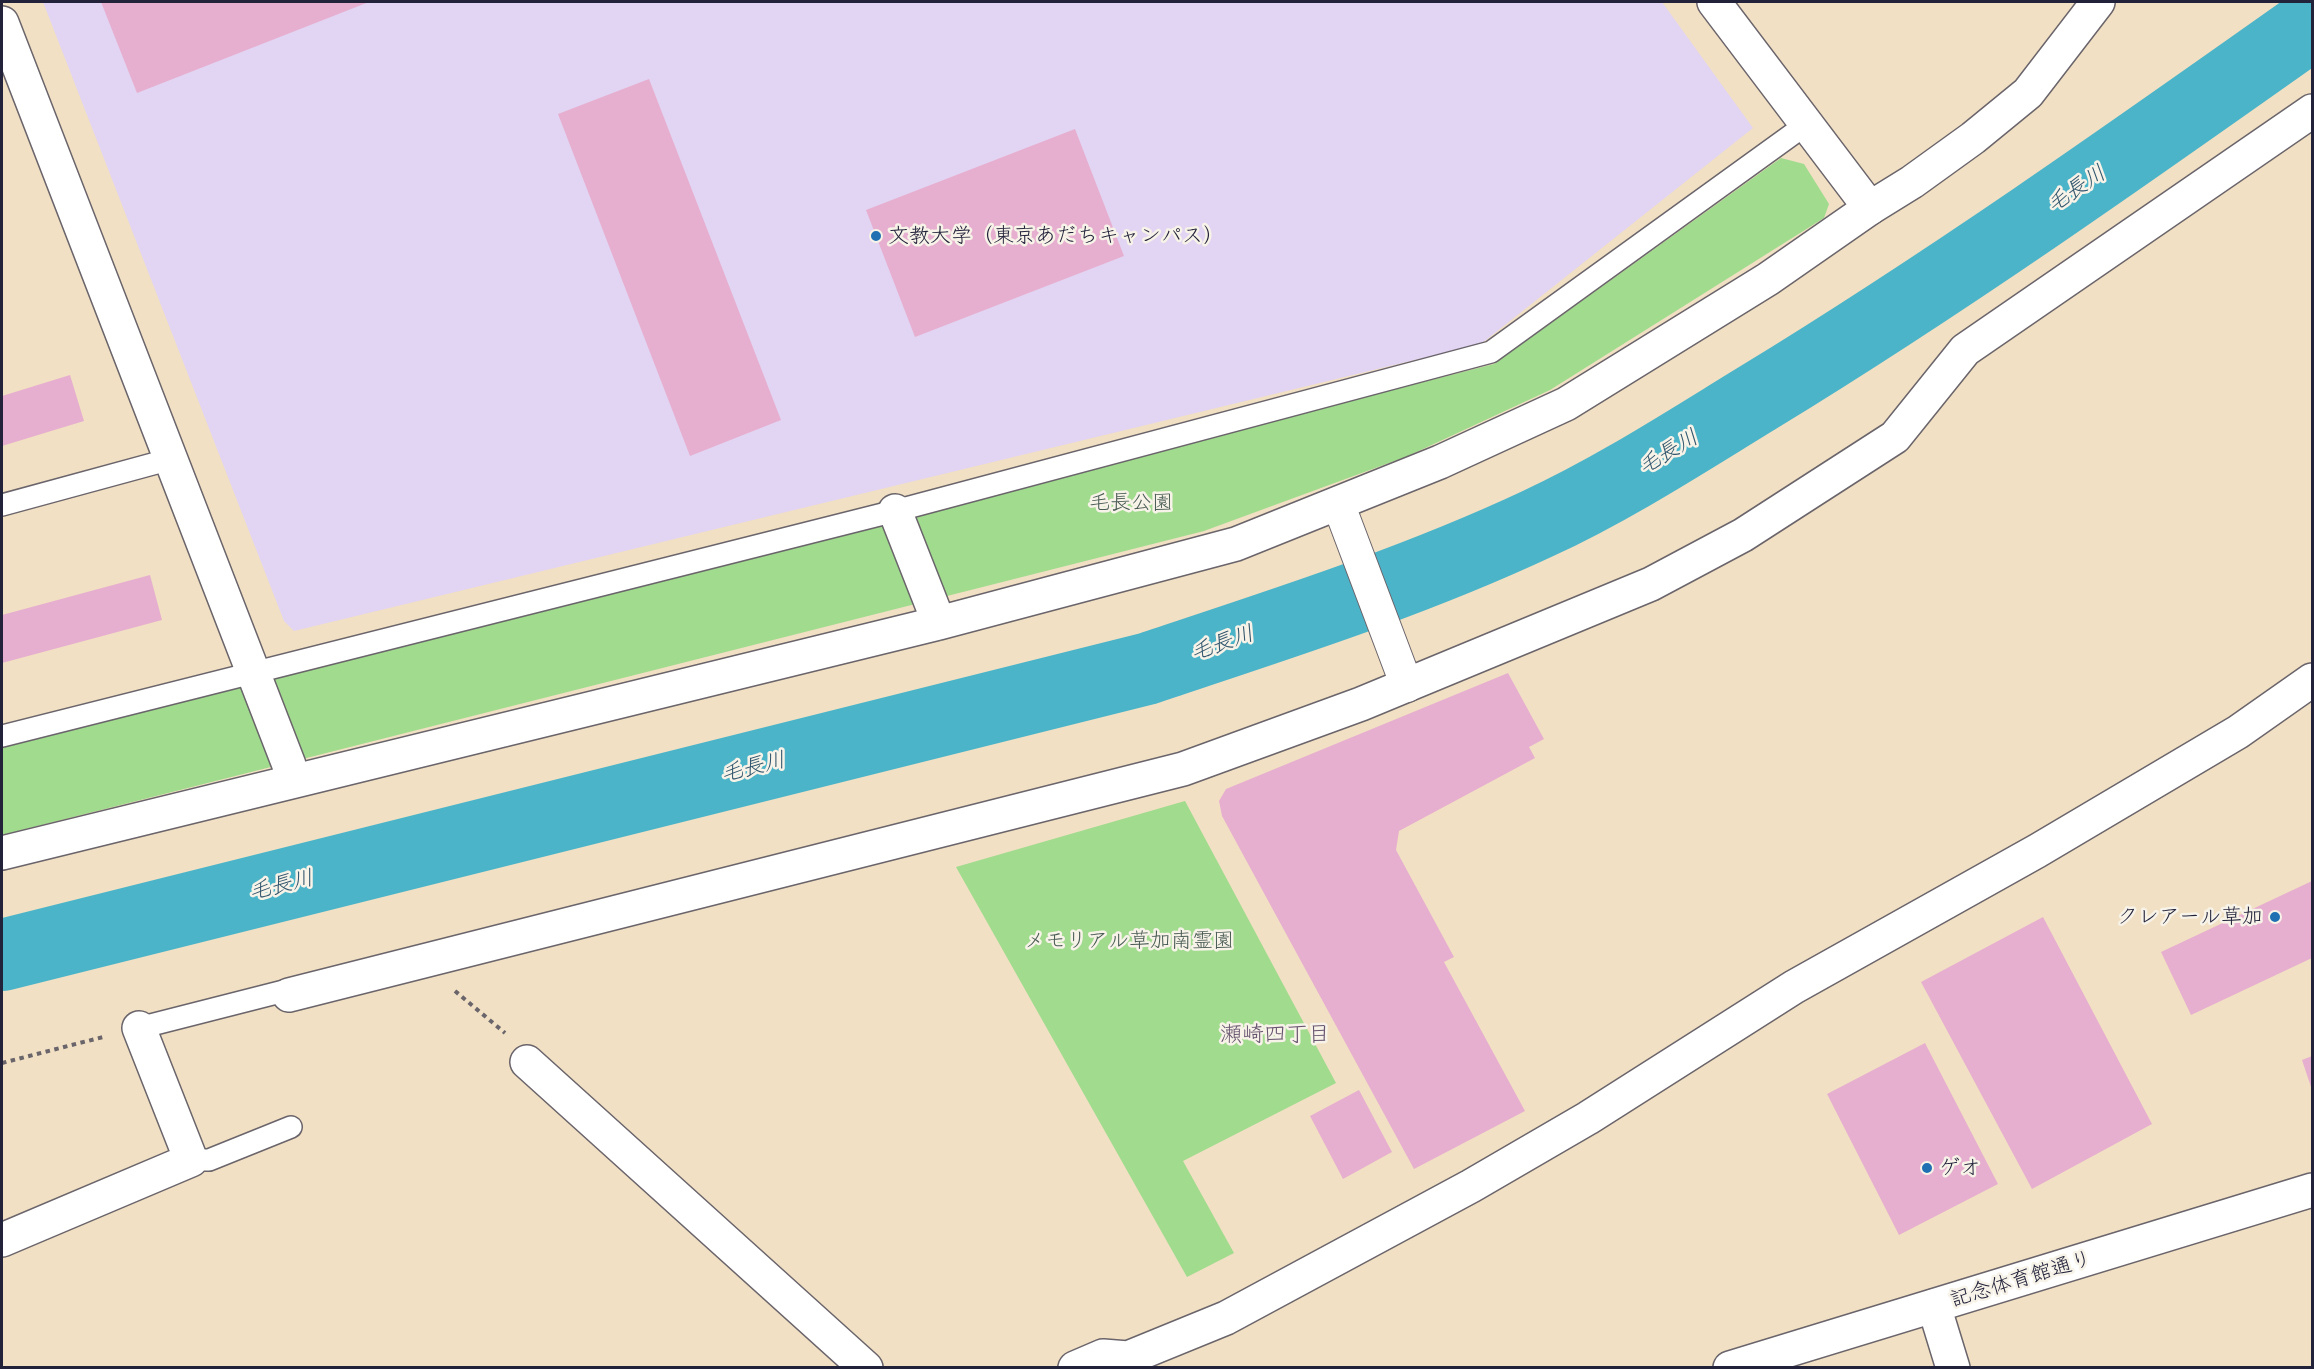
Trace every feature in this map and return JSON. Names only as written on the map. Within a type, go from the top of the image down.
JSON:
[{"type":"street","points":[[1714,2],[1808,123],[1870,208]]},
{"type":"street","points":[[2,853],[292,773],[939,623],[1236,543],[1343,517],[1440,462],[1566,404],[1768,279],[1870,208],[1912,182],[1973,138],[2028,93],[2098,2]]},
{"type":"street","points":[[2,23],[292,773]]},
{"type":"street","points":[[289,995],[1183,769],[1404,678],[1651,584],[1743,535],[1895,437],[1965,350],[2313,111]]},
{"type":"street","points":[[895,511],[939,623]]},
{"type":"street","points":[[1343,517],[1404,678]]},
{"type":"street","points":[[1075,1368],[1103,1356],[1130,1363],[1226,1318],[1471,1186],[1588,1118],[1794,987],[2037,851],[2238,732],[2313,680]]},
{"type":"street","points":[[2,1240],[191,1160],[139,1028]]},
{"type":"street","points":[[527,1062],[866,1368]]},
{"type":"street","name":"記念体育館通り","points":[[1730,1368],[2313,1190]]},
{"type":"street","points":[[1934,1306],[1953,1368]]},
{"type":"lane","points":[[2,736],[895,511],[1491,352],[1808,123]]},
{"type":"lane","points":[[2,505],[171,459]]},
{"type":"lane","points":[[139,1028],[288,990],[289,995]]},
{"type":"lane","points":[[191,1160],[209,1160],[291,1127]]},
{"type":"path","points":[[421,962],[527,1052],[527,1062]]},
{"type":"path","points":[[2,1063],[139,1028]]},
{"type":"shaded area","name":"文教大学（東京あだちキャンパス）","points":[[43,2],[1662,2],[1753,128],[1481,344],[294,631],[284,621]]},
{"type":"green space","name":"毛長公園","points":[[1781,158],[1804,164],[1829,204],[1824,218],[1550,390],[1408,456],[1204,531],[2,835],[2,745],[1494,364]]},
{"type":"green space","name":"メモリアル草加南霊園","points":[[1185,801],[1336,1083],[1183,1161],[1234,1253],[1187,1277],[956,867]]},
{"type":"building","points":[[101,2],[369,2],[137,93]]},
{"type":"building","points":[[649,79],[781,420],[690,456],[558,114]]},
{"type":"building","points":[[1075,129],[1124,256],[915,337],[866,210]]},
{"type":"building","points":[[70,375],[84,421],[2,446],[2,396]]},
{"type":"building","points":[[150,575],[162,620],[2,663],[2,615]]},
{"type":"building","points":[[1508,673],[1544,739],[1529,747],[1535,758],[1399,831],[1396,850],[1454,957],[1444,962],[1525,1111],[1414,1169],[1222,816],[1219,801],[1226,789]]},
{"type":"building","name":"クレアール草加","points":[[2312,881],[2312,958],[2191,1015],[2161,952]]},
{"type":"building","points":[[2043,917],[2152,1124],[2032,1189],[1921,982]]},
{"type":"building","points":[[1925,1043],[1998,1184],[1899,1235],[1827,1094]]},
{"type":"building","points":[[2312,1056],[2312,1090],[2302,1060]]},
{"type":"building","points":[[1359,1090],[1392,1152],[1343,1179],[1310,1116]]},
{"type":"waterway","name":"毛長川","points":[[2,955],[1146,669],[1344,602],[1441,565],[1537,524],[1594,495],[1830,353],[1970,262],[2108,168],[2312,24]]},
{"type":"place","name":"文教大学（東京あだちキャンパス）","points":[[876,236]]},
{"type":"place","name":"クレアール草加","points":[[2275,917]]},
{"type":"place","name":"ゲオ","points":[[1927,1168]]},
{"type":"district","name":"瀬崎四丁目","points":[[1275,1034]]}]
